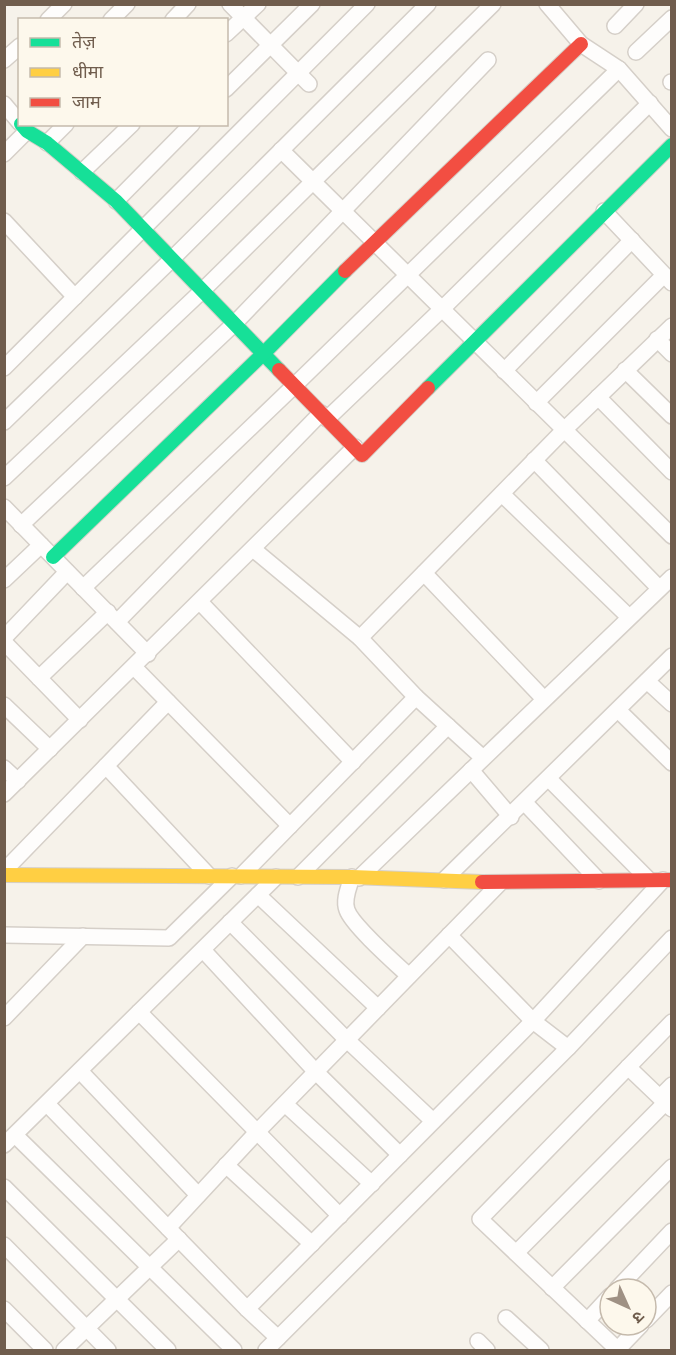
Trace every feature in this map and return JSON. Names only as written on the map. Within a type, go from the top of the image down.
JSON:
[{"type":"street","points":[[50,18],[64,4]]},
{"type":"street","points":[[113,18],[127,4]]},
{"type":"street","points":[[175,18],[188,4]]},
{"type":"street","points":[[230,4],[309,84]]},
{"type":"street","points":[[228,32],[258,4]]},
{"type":"street","points":[[228,87],[312,4]]},
{"type":"street","points":[[4,368],[368,4]]},
{"type":"street","points":[[4,422],[172,259],[428,4]]},
{"type":"street","points":[[4,477],[203,290],[493,4]]},
{"type":"street","points":[[547,4],[581,44],[619,69],[672,129]]},
{"type":"street","points":[[615,26],[636,4]]},
{"type":"street","points":[[636,52],[672,18]]},
{"type":"street","points":[[52,557],[264,353],[374,241],[581,44]]},
{"type":"street","points":[[4,60],[18,48]]},
{"type":"street","points":[[21,525],[235,323],[488,60]]},
{"type":"street","points":[[83,588],[295,386],[619,69]]},
{"type":"street","points":[[39,678],[112,617],[324,416],[443,308],[650,103]]},
{"type":"street","points":[[4,154],[17,117]]},
{"type":"street","points":[[27,126],[116,201],[362,455],[672,145]]},
{"type":"street","points":[[47,143],[64,126]]},
{"type":"street","points":[[82,172],[130,126]]},
{"type":"street","points":[[116,201],[190,126]]},
{"type":"street","points":[[281,150],[672,536]]},
{"type":"street","points":[[536,403],[668,279],[604,211]]},
{"type":"street","points":[[4,222],[75,297]]},
{"type":"street","points":[[504,371],[632,240]]},
{"type":"street","points":[[360,638],[564,430],[672,326]]},
{"type":"street","points":[[657,339],[672,354]]},
{"type":"street","points":[[626,370],[672,416]]},
{"type":"street","points":[[598,397],[672,472]]},
{"type":"street","points":[[4,794],[355,447]]},
{"type":"street","points":[[534,460],[659,588]]},
{"type":"street","points":[[502,494],[629,617]]},
{"type":"street","points":[[4,507],[148,654]]},
{"type":"street","points":[[4,580],[41,545]]},
{"type":"street","points":[[253,549],[360,638],[416,697],[483,758]]},
{"type":"street","points":[[67,572],[4,640],[80,720]]},
{"type":"street","points":[[424,573],[544,699]]},
{"type":"street","points":[[409,976],[358,926],[347,911],[345,902],[355,877],[471,770],[672,577]]},
{"type":"street","points":[[200,602],[353,762]]},
{"type":"street","points":[[444,880],[511,817],[672,656]]},
{"type":"street","points":[[134,668],[290,826]]},
{"type":"street","points":[[647,681],[672,704]]},
{"type":"street","points":[[4,935],[169,938],[290,826],[416,697]]},
{"type":"street","points":[[4,873],[168,702]]},
{"type":"street","points":[[4,705],[50,749]]},
{"type":"street","points":[[618,710],[672,763]]},
{"type":"street","points":[[298,877],[448,726]]},
{"type":"street","points":[[106,766],[208,876]]},
{"type":"street","points":[[4,768],[18,781]]},
{"type":"street","points":[[471,770],[511,817]]},
{"type":"street","points":[[549,779],[661,880]]},
{"type":"street","points":[[525,803],[599,881]]},
{"type":"street","points":[[4,873],[355,877],[500,883],[661,880]]},
{"type":"street","points":[[234,1350],[150,1267],[10,1140],[276,877]]},
{"type":"street","points":[[248,1309],[533,1021],[661,880]]},
{"type":"street","points":[[64,1350],[150,1267],[198,1195],[226,1165],[500,883]]},
{"type":"street","points":[[258,895],[378,1008]]},
{"type":"street","points":[[230,922],[347,1040],[433,1122]]},
{"type":"street","points":[[449,935],[533,1021],[568,1048]]},
{"type":"street","points":[[4,1018],[83,936]]},
{"type":"street","points":[[47,1104],[248,1309],[270,1347],[568,1048],[672,938]]},
{"type":"street","points":[[202,950],[316,1072],[400,1155]]},
{"type":"street","points":[[139,1012],[340,1216]]},
{"type":"street","points":[[629,1337],[617,1350],[480,1220],[672,1022]]},
{"type":"street","points":[[628,1067],[665,1103]]},
{"type":"street","points":[[80,1071],[198,1195]]},
{"type":"street","points":[[516,1253],[665,1103],[672,1086]]},
{"type":"street","points":[[285,1104],[372,1184]]},
{"type":"street","points":[[226,1165],[312,1244]]},
{"type":"street","points":[[552,1288],[672,1167]]},
{"type":"street","points":[[4,1187],[168,1350]]},
{"type":"street","points":[[628,1277],[672,1231]]},
{"type":"street","points":[[4,1245],[108,1350]]},
{"type":"street","points":[[658,1308],[672,1293]]},
{"type":"street","points":[[4,1309],[45,1350]]},
{"type":"street","points":[[587,1321],[598,1309]]},
{"type":"street","points":[[506,1318],[533,1348]]},
{"type":"traffic: fast","points":[[23,126],[47,143],[116,201],[279,370]]},
{"type":"traffic: fast","points":[[428,388],[672,145]]},
{"type":"traffic: fast","points":[[53,557],[264,353],[345,271]]},
{"type":"traffic: slow","points":[[4,875],[352,877],[482,882]]},
{"type":"traffic: jam","points":[[345,271],[581,44]]},
{"type":"traffic: jam","points":[[279,370],[362,455],[428,388]]},
{"type":"traffic: jam","points":[[482,882],[672,880]]}]
